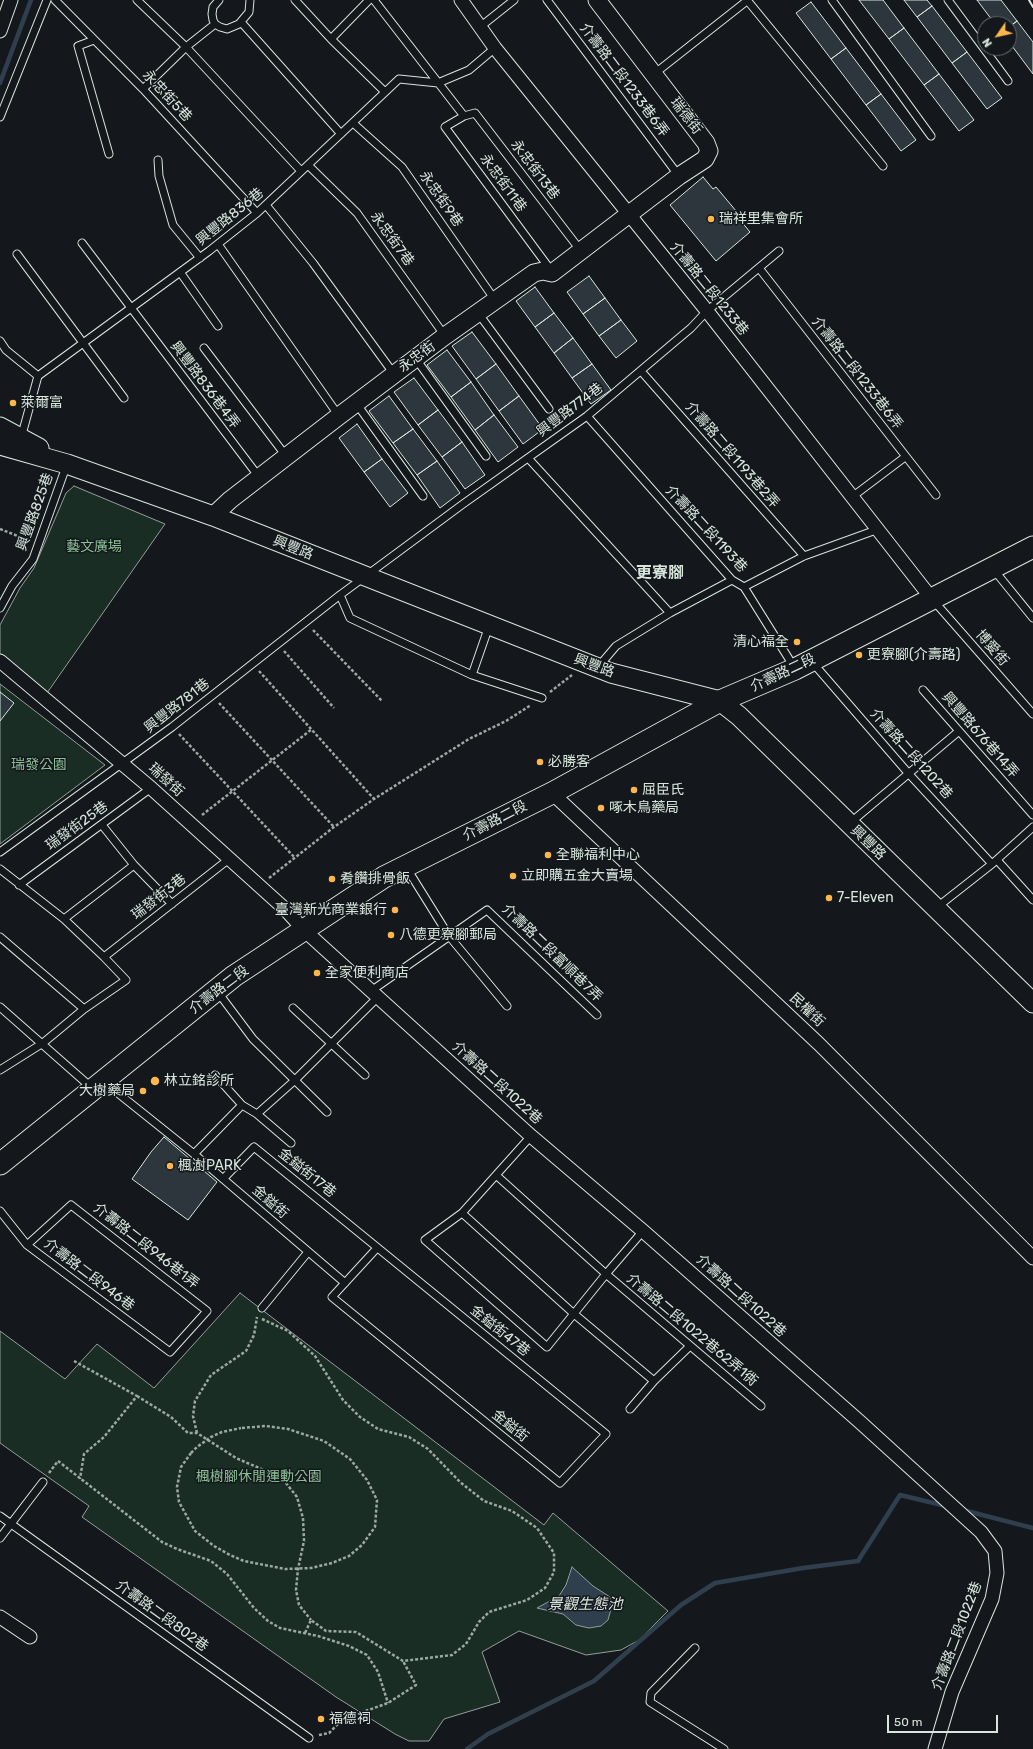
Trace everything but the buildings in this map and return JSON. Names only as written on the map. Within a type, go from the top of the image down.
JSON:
[{"type":"main road","name":"興豐路","points":[[0,427],[13,444],[213,516],[590,665],[612,673],[720,701],[739,716],[1033,1003]]},
{"type":"main road","name":"介壽路二段","points":[[0,1164],[234,976],[384,877],[552,792],[720,701],[803,664],[1033,547]]},
{"type":"street","points":[[0,31],[11,0]]},
{"type":"street","name":"介壽路二段1233巷","points":[[461,0],[495,48],[707,311],[876,530],[932,599]]},
{"type":"street","name":"瑞德街","points":[[597,0],[699,132],[709,151],[705,159],[629,215]]},
{"type":"street","points":[[552,273],[629,215]]},
{"type":"street","name":"永忠街","points":[[213,516],[259,477],[356,402],[495,300],[534,273],[543,271],[552,273]]},
{"type":"street","name":"瑞發街","points":[[0,661],[124,764],[259,885],[285,909],[304,930]]},
{"type":"street","name":"民權街","points":[[552,792],[819,1044],[1033,1258]]},
{"type":"street","name":"介壽路二段1022巷","points":[[304,930],[531,1136],[644,1231],[860,1422],[958,1513],[981,1532],[995,1551],[997,1573],[992,1599],[952,1692],[935,1749]]},
{"type":"street","points":[[0,1617],[30,1637]]},
{"type":"lane","points":[[0,118],[47,0]]},
{"type":"lane","name":"永忠街5巷","points":[[55,0],[143,89],[257,213]]},
{"type":"lane","points":[[137,0],[186,47],[301,171]]},
{"type":"lane","points":[[218,0],[213,7],[212,14],[215,24],[220,28],[227,29],[234,28],[249,12],[250,0]]},
{"type":"lane","points":[[295,0],[331,39],[385,92]]},
{"type":"lane","points":[[331,39],[368,0]]},
{"type":"lane","points":[[374,0],[464,116]]},
{"type":"lane","points":[[480,27],[514,0]]},
{"type":"lane","name":"介壽路二段1233巷6弄","points":[[547,0],[680,176]]},
{"type":"lane","points":[[653,74],[748,0],[883,166]]},
{"type":"lane","points":[[832,0],[931,136]]},
{"type":"lane","points":[[948,0],[1008,81]]},
{"type":"lane","points":[[241,22],[341,134]]},
{"type":"lane","points":[[143,89],[186,47],[215,24]]},
{"type":"lane","points":[[94,40],[78,46],[109,154]]},
{"type":"lane","name":"興豐路836巷","points":[[38,376],[200,258],[257,213],[399,79],[438,83],[469,70],[495,48]]},
{"type":"lane","name":"永忠街13巷","points":[[464,116],[475,113],[581,251]]},
{"type":"lane","name":"永忠街11巷","points":[[464,116],[445,127],[552,273]]},
{"type":"lane","name":"永忠街9巷","points":[[353,123],[402,167],[495,300]]},
{"type":"lane","points":[[158,160],[159,176],[173,225],[200,258]]},
{"type":"lane","name":"永忠街7巷","points":[[308,165],[357,213],[445,336]]},
{"type":"lane","points":[[266,205],[313,263],[394,374]]},
{"type":"lane","name":"興豐路836巷4弄","points":[[82,243],[259,477]]},
{"type":"lane","points":[[218,244],[339,416]]},
{"type":"lane","name":"興豐路774巷","points":[[367,577],[463,504],[587,416],[691,328],[707,311],[779,251]]},
{"type":"lane","points":[[17,254],[124,398]]},
{"type":"lane","name":"介壽路二段1233巷6弄","points":[[759,268],[936,495]]},
{"type":"lane","points":[[180,272],[218,326]]},
{"type":"lane","points":[[478,313],[549,409]]},
{"type":"lane","points":[[0,341],[6,350],[38,376],[13,444]]},
{"type":"lane","points":[[204,348],[286,457]]},
{"type":"lane","points":[[415,358],[486,456]]},
{"type":"lane","name":"介壽路二段1193巷2弄","points":[[641,371],[804,556]]},
{"type":"lane","points":[[356,402],[423,496]]},
{"type":"lane","name":"介壽路二段1193巷","points":[[587,416],[732,580],[744,587],[803,664]]},
{"type":"lane","points":[[852,497],[906,457]]},
{"type":"lane","points":[[528,458],[670,613]]},
{"type":"lane","name":"興豐路825巷","points":[[0,608],[12,586],[33,559],[67,464]]},
{"type":"lane","points":[[744,587],[804,556],[876,530]]},
{"type":"lane","points":[[992,568],[1033,618]]},
{"type":"lane","name":"興豐路781巷","points":[[0,852],[124,764],[340,595],[367,577]]},
{"type":"lane","points":[[590,665],[616,646],[670,613],[732,580]]},
{"type":"lane","points":[[340,595],[350,618],[472,675],[542,698]]},
{"type":"lane","name":"博愛街","points":[[932,599],[1033,714]]},
{"type":"lane","points":[[472,675],[490,626]]},
{"type":"lane","name":"介壽路二段1202巷","points":[[803,664],[1033,900]]},
{"type":"lane","name":"興豐路676巷14弄","points":[[924,690],[1033,815]]},
{"type":"lane","points":[[849,824],[959,731]]},
{"type":"lane","name":"瑞發街25巷","points":[[19,885],[151,788]]},
{"type":"lane","points":[[102,824],[134,865],[172,904]]},
{"type":"lane","points":[[936,908],[995,862],[1033,828]]},
{"type":"lane","name":"瑞發街3巷","points":[[104,956],[229,859]]},
{"type":"lane","points":[[64,919],[134,865]]},
{"type":"lane","points":[[406,867],[449,936],[507,1006]]},
{"type":"lane","points":[[0,869],[64,919],[104,956],[126,980],[84,1009],[43,1043],[0,1070]]},
{"type":"lane","name":"介壽路二段富順巷7弄","points":[[449,936],[487,910],[597,1015]]},
{"type":"lane","points":[[257,1114],[294,1081],[330,1044],[374,994],[449,936]]},
{"type":"lane","points":[[0,937],[84,1009]]},
{"type":"lane","points":[[216,991],[253,1039],[327,1112]]},
{"type":"lane","name":"金鎰街","points":[[0,1008],[98,1085],[194,1154],[345,1283],[332,1297],[560,1483]]},
{"type":"lane","points":[[293,1008],[365,1075]]},
{"type":"lane","points":[[214,1075],[242,1105],[257,1114],[292,1143]]},
{"type":"lane","points":[[194,1154],[242,1105]]},
{"type":"lane","points":[[531,1136],[462,1213],[425,1240],[546,1347],[606,1274],[644,1231]]},
{"type":"lane","name":"金鎰街17巷","points":[[223,1179],[254,1147],[377,1248]]},
{"type":"lane","name":"介壽路二段1022巷62弄1衖","points":[[496,1175],[606,1274],[761,1406]]},
{"type":"lane","name":"介壽路二段946巷1弄","points":[[27,1245],[71,1205],[208,1311],[170,1352]]},
{"type":"lane","name":"介壽路二段946巷","points":[[0,1210],[27,1245],[170,1352]]},
{"type":"lane","points":[[462,1213],[574,1313],[654,1381]]},
{"type":"lane","points":[[345,1283],[377,1248]]},
{"type":"lane","name":"金鎰街47巷","points":[[377,1248],[606,1434],[560,1483]]},
{"type":"lane","points":[[262,1308],[308,1252]]},
{"type":"lane","points":[[630,1409],[654,1381],[690,1346]]},
{"type":"lane","points":[[0,1538],[10,1523],[43,1482]]},
{"type":"lane","name":"介壽路二段802巷","points":[[0,1516],[309,1738]]},
{"type":"lane","points":[[695,1648],[651,1693],[650,1702],[724,1749]]},
{"type":"path","points":[[0,529],[38,544]]},
{"type":"path","points":[[306,622],[382,701]]},
{"type":"path","points":[[277,644],[334,708]]},
{"type":"path","points":[[252,664],[374,799]]},
{"type":"path","points":[[259,885],[334,827],[374,799],[469,739],[506,721],[590,665]]},
{"type":"path","points":[[212,695],[334,827]]},
{"type":"path","points":[[172,727],[295,858]]},
{"type":"path","points":[[191,824],[232,790],[312,730]]},
{"type":"path","points":[[197,1433],[193,1416],[194,1401],[211,1375],[246,1351],[254,1335],[257,1317],[288,1331],[315,1356],[343,1400],[360,1417],[378,1429],[408,1437],[428,1449],[460,1482],[484,1501],[512,1511],[537,1528],[554,1553],[554,1572],[545,1588],[527,1600],[489,1612],[479,1622],[466,1644],[452,1655],[403,1661]]},
{"type":"path","points":[[74,1361],[171,1417],[188,1433],[197,1433],[236,1458],[282,1478],[297,1497],[304,1518],[304,1533],[296,1590],[299,1605],[311,1620],[326,1630],[356,1632],[403,1661],[416,1685],[388,1703],[360,1713],[348,1714],[329,1733],[309,1738]]},
{"type":"path","points":[[80,1479],[84,1454],[104,1437],[137,1396]]},
{"type":"path","points":[[266,1426],[288,1428],[324,1441],[350,1459],[367,1480],[377,1500],[375,1527],[362,1545],[349,1556],[332,1563],[311,1568],[298,1568],[285,1569],[244,1561],[230,1556],[195,1531],[179,1502],[177,1487],[181,1467],[197,1447],[211,1437],[241,1428],[266,1426]]},
{"type":"path","points":[[43,1482],[58,1461],[162,1542],[211,1561],[227,1574],[254,1608],[268,1621],[280,1628],[324,1638],[349,1646],[367,1655],[378,1672],[388,1703]]},
{"type":"path","points":[[305,1633],[311,1620]]},
{"type":"path","points":[[324,1638],[326,1630]]},
{"type":"green space","name":"藝文廣場","points":[[74,486],[165,524],[47,693],[0,657],[0,625],[20,588],[34,568],[66,493]]},
{"type":"green space","name":"瑞發公園","points":[[0,684],[105,765],[0,844]]},
{"type":"green space","name":"楓樹腳休閒運動公園","points":[[240,1293],[544,1525],[553,1513],[668,1611],[639,1640],[621,1650],[586,1655],[519,1631],[482,1652],[500,1702],[444,1719],[429,1741],[409,1741],[395,1734],[336,1697],[82,1517],[89,1506],[0,1443],[0,1331],[65,1379],[97,1344],[154,1388]]},
{"type":"water","name":"景觀生態池","points":[[572,1567],[593,1586],[610,1597],[611,1609],[608,1620],[601,1626],[589,1628],[576,1625],[563,1614],[537,1608],[559,1596],[566,1585]]},
{"type":"waterway","points":[[0,83],[31,0]]},
{"type":"waterway","points":[[467,1749],[488,1734],[594,1681],[681,1605],[715,1583],[803,1568],[858,1561],[900,1495],[946,1506]]},
{"type":"waterway","points":[[963,1510],[1033,1528]]},
{"type":"wall","points":[[1029,0],[1033,7]]},
{"type":"place","name":"瑞祥里集會所","points":[[711,219]]},
{"type":"place","name":"萊爾富","points":[[13,403]]},
{"type":"place","name":"清心福全","points":[[797,642]]},
{"type":"place","name":"更寮腳(介壽路)","points":[[859,655]]},
{"type":"place","name":"必勝客","points":[[540,762]]},
{"type":"place","name":"屈臣氏","points":[[634,790]]},
{"type":"place","name":"啄木鳥藥局","points":[[601,808]]},
{"type":"place","name":"全聯福利中心","points":[[548,855]]},
{"type":"place","name":"立即購五金大賣場","points":[[513,876]]},
{"type":"place","name":"肴饡排骨飯","points":[[332,879]]},
{"type":"place","name":"7-Eleven","points":[[829,898]]},
{"type":"place","name":"臺灣新光商業銀行","points":[[395,910]]},
{"type":"place","name":"八德更寮腳郵局","points":[[391,935]]},
{"type":"place","name":"全家便利商店","points":[[317,973]]},
{"type":"place","name":"林立銘診所","points":[[155,1081]]},
{"type":"place","name":"大樹藥局","points":[[143,1091]]},
{"type":"place","name":"楓澍PARK","points":[[170,1166]]},
{"type":"place","name":"福德祠","points":[[321,1719]]},
{"type":"district","name":"更寮腳","points":[[660,573]]}]
